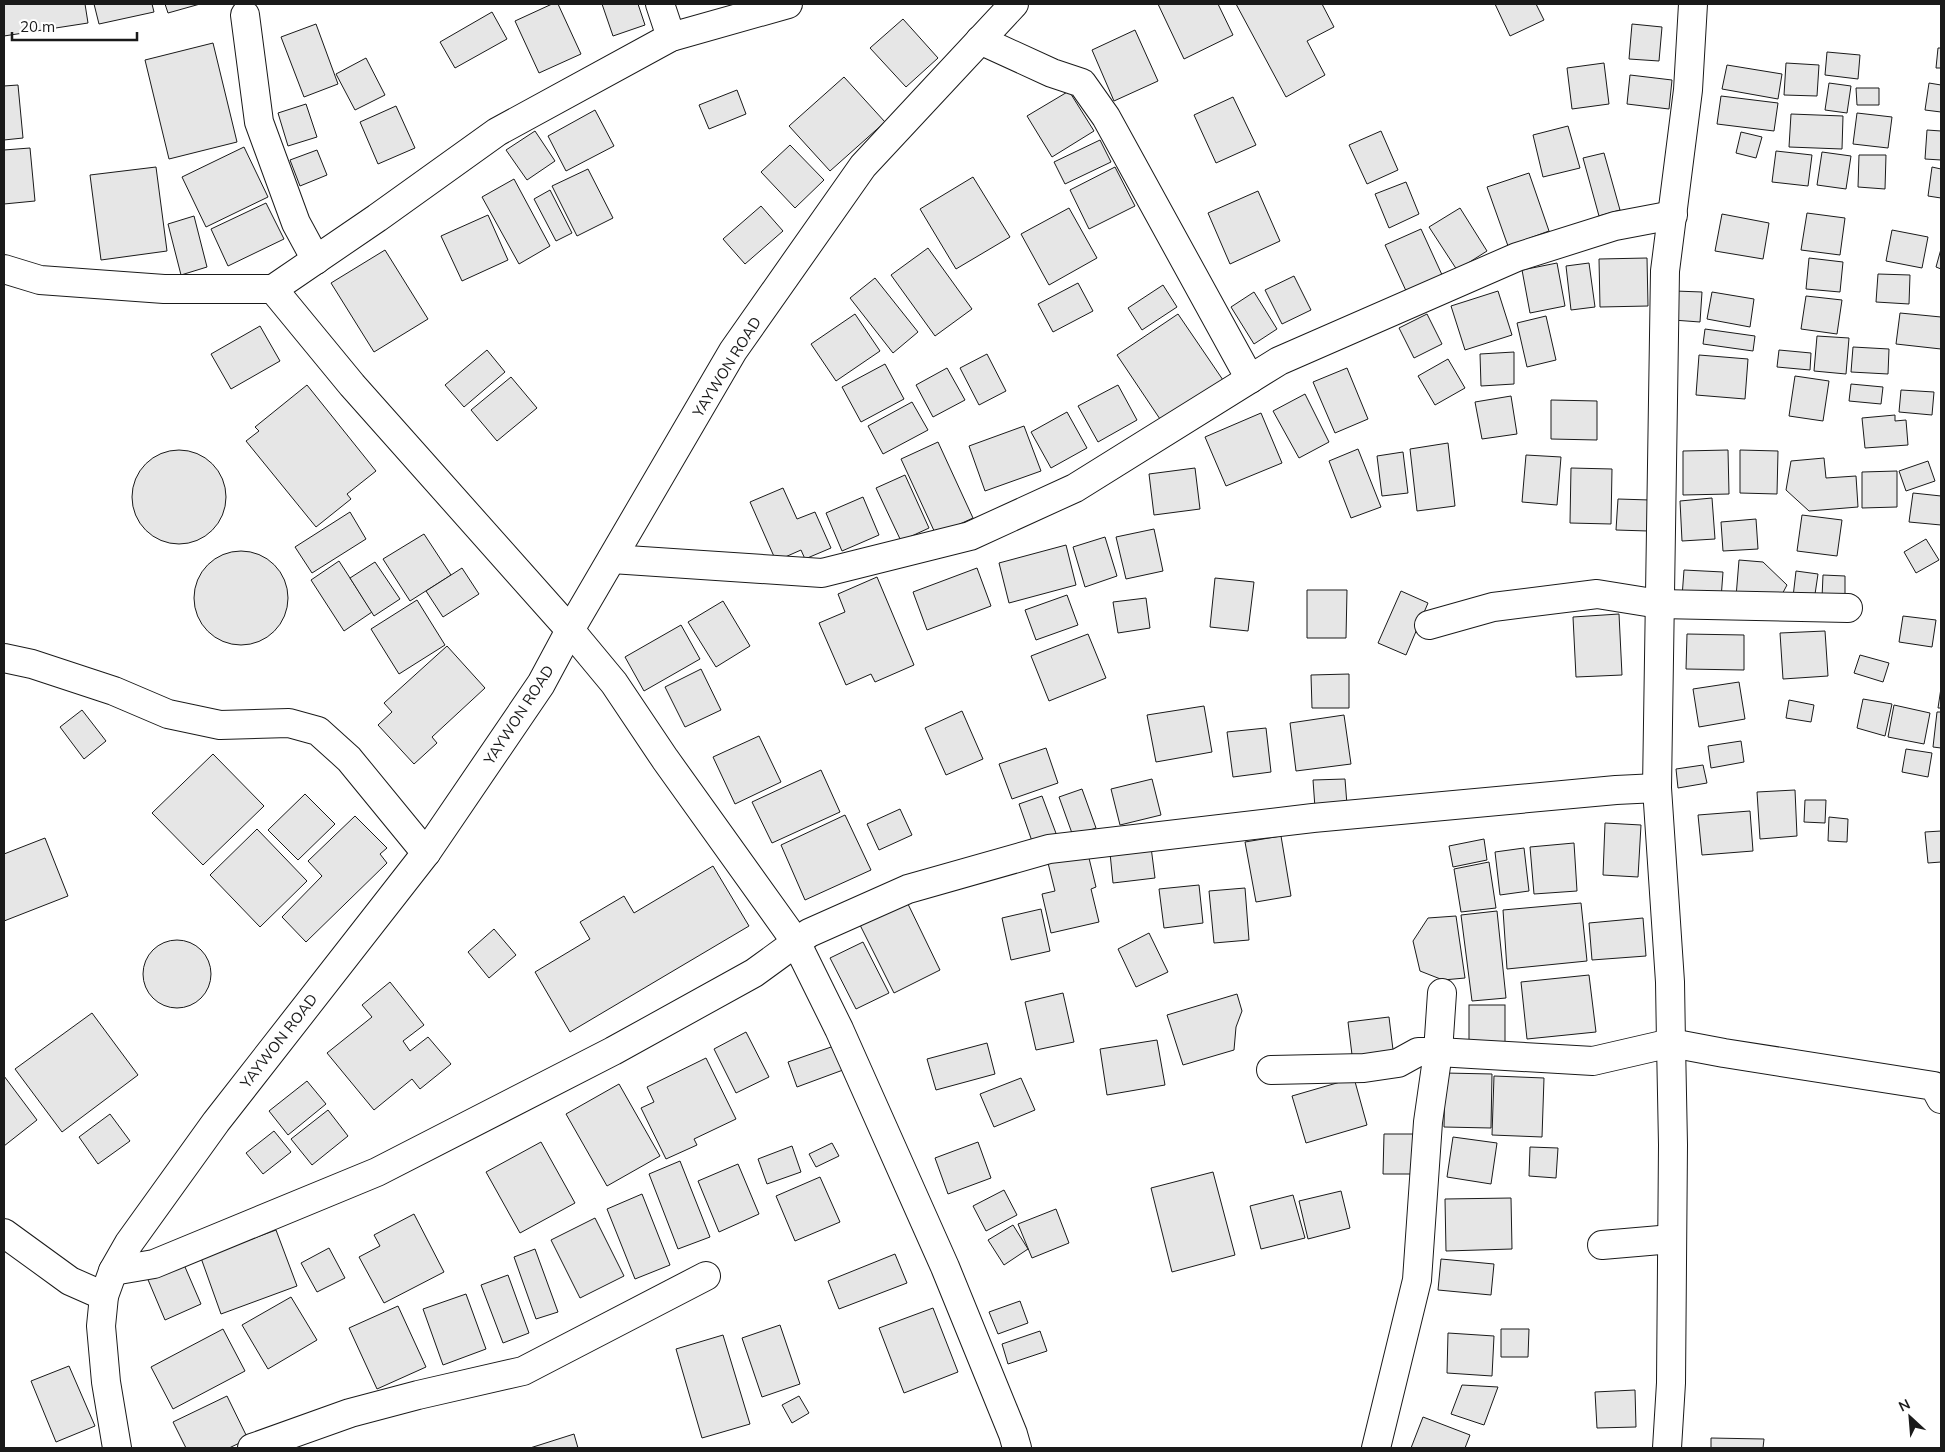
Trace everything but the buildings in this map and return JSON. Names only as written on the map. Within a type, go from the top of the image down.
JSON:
[{"type":"street","points":[[660,4],[671,37]]},
{"type":"street","points":[[4,269],[40,280],[164,288],[273,289],[496,132],[671,37],[788,4]]},
{"type":"street","name":"YAYWON ROAD","points":[[117,1448],[106,1382],[101,1326],[108,1284],[129,1244],[216,1122],[426,853],[541,684],[570,630],[734,351],[863,166],[1014,4]]},
{"type":"street","points":[[1667,1448],[1671,1383],[1672,1043],[1670,982],[1657,788],[1659,604],[1665,271],[1688,90],[1693,4]]},
{"type":"street","points":[[245,16],[259,122],[296,223],[316,260]]},
{"type":"street","points":[[980,40],[1052,73],[1082,83],[1106,117],[1250,379]]},
{"type":"street","points":[[612,559],[822,573],[970,536],[1075,488],[1279,361],[1517,257],[1615,226],[1673,215]]},
{"type":"street","points":[[273,289],[352,385],[570,630],[614,683],[665,759],[796,942],[839,1030],[945,1267],[1017,1448]]},
{"type":"street","points":[[1429,625],[1493,607],[1597,594],[1659,604],[1848,608]]},
{"type":"street","points":[[4,658],[32,664],[114,691],[168,714],[220,725],[289,723],[318,731],[349,759],[426,853]]},
{"type":"street","points":[[4,1233],[70,1281],[108,1284],[377,1172],[612,1051],[754,973],[809,933],[908,889],[1049,849],[1312,818],[1616,790],[1657,788]]},
{"type":"street","points":[[1376,1448],[1418,1280],[1428,1122],[1438,1052],[1442,993]]},
{"type":"street","points":[[1271,1070],[1364,1068],[1398,1063],[1418,1052],[1593,1061],[1672,1043],[1934,1086],[1941,1099]]},
{"type":"street","points":[[1602,1245],[1672,1239]]},
{"type":"street","points":[[252,1448],[350,1413],[523,1371],[706,1276]]}]
